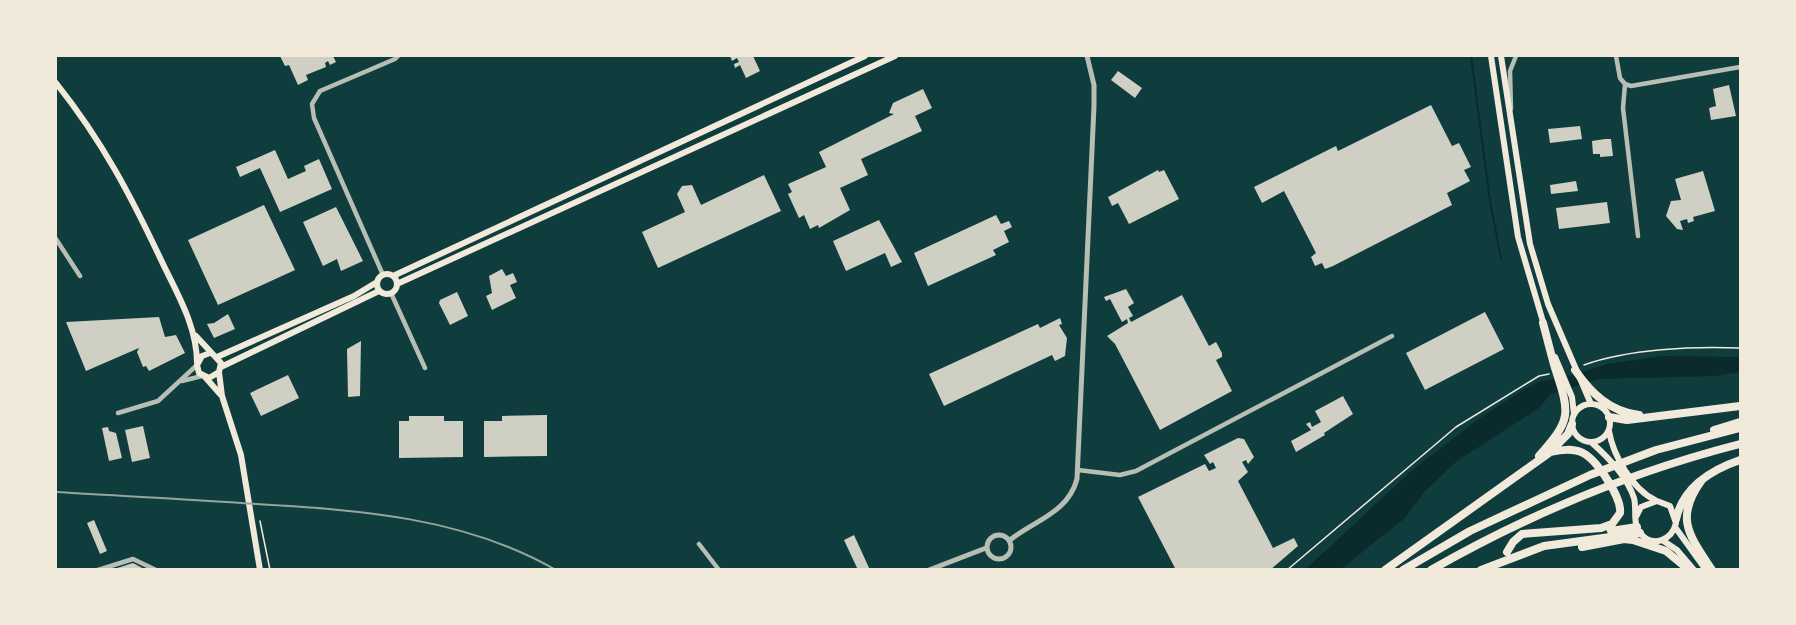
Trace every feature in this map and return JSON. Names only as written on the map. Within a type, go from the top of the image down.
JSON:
[{"type":"highway","points":[[1532,464],[1559,433],[1570,403],[1554,370],[1543,323]]},
{"type":"highway","points":[[1573,367],[1591,397],[1621,413],[1650,416]]},
{"type":"highway","points":[[1609,417],[1627,420],[1740,406]]},
{"type":"highway","points":[[1403,570],[1470,531],[1532,501],[1656,450],[1740,422]]},
{"type":"highway","points":[[1385,570],[1549,453],[1568,434],[1572,424]]},
{"type":"highway","points":[[1656,450],[1740,428]]},
{"type":"highway","points":[[1431,570],[1485,539],[1595,489],[1740,444]]},
{"type":"highway","points":[[1508,552],[1517,537],[1530,532],[1608,526],[1620,513],[1617,496],[1593,460],[1581,452],[1571,450],[1549,453]]},
{"type":"highway","points":[[1676,523],[1684,497],[1702,480],[1740,460]]},
{"type":"highway","points":[[1702,480],[1690,498],[1685,520],[1691,537],[1712,570]]},
{"type":"highway","points":[[1481,570],[1531,550],[1621,528],[1638,530]]},
{"type":"highway","points":[[1557,544],[1569,548],[1624,539],[1633,540],[1666,551],[1689,570]]},
{"type":"main road","points":[[218,357],[354,296],[377,282],[383,275],[393,276],[865,56]]},
{"type":"main road","points":[[203,376],[213,377],[220,369],[380,291],[391,294],[397,284],[895,56]]},
{"type":"main road","points":[[1491,56],[1518,237],[1543,323]]},
{"type":"main road","points":[[1501,56],[1530,244],[1548,304],[1573,367]]},
{"type":"main road","points":[[56,83],[113,163],[180,298],[194,333],[197,364],[203,376],[222,396]]},
{"type":"main road","points":[[393,276],[397,284]]},
{"type":"main road","points":[[377,282],[380,291]]},
{"type":"main road","points":[[194,333],[210,353],[218,357]]},
{"type":"main road","points":[[197,364],[202,356],[210,353]]},
{"type":"main road","points":[[218,357],[222,396],[241,455],[253,514],[260,570]]},
{"type":"main road","points":[[1591,397],[1591,404]]},
{"type":"main road","points":[[1570,403],[1574,414],[1572,424],[1578,437],[1592,442],[1605,454],[1632,493],[1638,530],[1648,539],[1662,540],[1677,550],[1694,570]]},
{"type":"main road","points":[[1574,414],[1581,407],[1591,404],[1600,407],[1609,417],[1609,430],[1614,450],[1640,489],[1657,501],[1670,506],[1676,523],[1706,570]]},
{"type":"main road","points":[[1592,442],[1602,439],[1609,430]]},
{"type":"main road","points":[[1636,518],[1641,507],[1657,501]]},
{"type":"main road","points":[[1662,540],[1670,535],[1676,523]]},
{"type":"street","points":[[383,275],[314,118],[312,104],[320,91],[398,56]]},
{"type":"street","points":[[1010,540],[1063,506],[1076,485],[1095,106],[1094,85],[1087,56]]},
{"type":"street","points":[[1512,135],[1510,71],[1516,56]]},
{"type":"street","points":[[1616,56],[1620,78],[1625,84],[1639,86],[1740,67]]},
{"type":"street","points":[[1625,84],[1623,108],[1638,236]]},
{"type":"street","points":[[56,239],[80,276]]},
{"type":"street","points":[[391,294],[425,368]]},
{"type":"street","points":[[1078,470],[1118,475],[1136,471],[1392,336]]},
{"type":"street","points":[[118,413],[150,405],[180,383],[197,364]]},
{"type":"street","points":[[180,383],[203,376]]},
{"type":"street","points":[[929,570],[986,548],[989,540],[995,535],[1003,535],[1010,540],[1011,551],[1003,559],[992,557],[986,548]]},
{"type":"street","points":[[699,544],[719,570]]},
{"type":"street","points":[[98,570],[133,560],[156,570]]},
{"type":"path","points":[[1584,365],[1613,356],[1688,349],[1740,348]]},
{"type":"path","points":[[1287,570],[1456,427],[1539,376],[1554,370]]},
{"type":"path","points":[[253,514],[261,522],[270,570]]},
{"type":"water","points":[[1662,356],[1740,357],[1740,372],[1716,376],[1598,379],[1551,394],[1539,408],[1457,461],[1425,491],[1405,518],[1341,569],[1305,570],[1410,472],[1477,420],[1524,389],[1541,381],[1566,377],[1607,364]]},
{"type":"building","points":[[280,56],[333,56],[336,62],[330,65],[328,61],[325,63],[326,67],[306,75],[308,80],[298,85],[289,65],[285,66]]},
{"type":"building","points":[[730,56],[753,56],[760,71],[746,78],[740,65],[735,68],[734,64],[739,62],[737,58],[732,61]]},
{"type":"building","points":[[1118,71],[1142,88],[1135,98],[1111,80]]},
{"type":"building","points":[[1729,85],[1736,116],[1711,120],[1709,108],[1716,106],[1713,89]]},
{"type":"building","points":[[923,89],[932,108],[915,116],[922,131],[861,159],[868,175],[840,188],[850,210],[819,228],[818,225],[810,229],[804,215],[799,218],[788,194],[792,192],[788,184],[826,167],[819,152],[894,114],[889,113],[893,103]]},
{"type":"building","points":[[1431,105],[1452,146],[1459,143],[1471,167],[1464,170],[1470,181],[1447,193],[1452,205],[1333,266],[1325,269],[1322,263],[1315,266],[1311,257],[1316,253],[1284,191],[1262,203],[1254,187],[1336,146],[1338,151]]},
{"type":"building","points":[[1580,126],[1582,139],[1550,143],[1548,129]]},
{"type":"building","points":[[1611,139],[1613,156],[1600,157],[1600,154],[1593,154],[1592,141]]},
{"type":"building","points":[[275,150],[288,179],[306,171],[304,166],[319,159],[332,189],[280,212],[260,168],[240,177],[236,167]]},
{"type":"building","points":[[1158,170],[1159,172],[1164,170],[1179,199],[1129,224],[1118,203],[1112,206],[1108,197]]},
{"type":"building","points":[[1703,171],[1715,211],[1693,217],[1694,221],[1688,223],[1687,219],[1680,221],[1683,230],[1677,229],[1666,216],[1671,201],[1681,200],[1675,179]]},
{"type":"building","points":[[764,175],[781,211],[658,268],[642,232],[685,212],[677,194],[682,186],[692,185],[701,205]]},
{"type":"building","points":[[1576,181],[1578,191],[1551,194],[1550,185]]},
{"type":"building","points":[[1607,202],[1610,223],[1559,229],[1556,208]]},
{"type":"building","points":[[264,205],[295,270],[218,305],[188,240]]},
{"type":"building","points":[[336,207],[363,261],[341,271],[337,259],[323,266],[303,222]]},
{"type":"building","points":[[996,215],[1001,224],[1009,221],[1012,227],[1004,231],[1009,242],[993,250],[996,255],[928,286],[914,253]]},
{"type":"building","points":[[879,220],[902,262],[891,267],[885,253],[846,271],[833,241]]},
{"type":"building","points":[[502,269],[506,276],[513,273],[517,282],[510,285],[516,298],[492,310],[486,296],[492,293],[489,276]]},
{"type":"building","points":[[1126,289],[1134,303],[1128,307],[1133,316],[1129,318],[1131,322],[1182,295],[1209,346],[1216,342],[1222,353],[1222,357],[1216,360],[1232,391],[1160,430],[1115,344],[1107,336],[1128,323],[1127,319],[1122,322],[1110,299],[1106,301],[1104,297]]},
{"type":"building","points":[[457,292],[468,316],[450,325],[439,303],[440,300]]},
{"type":"building","points":[[1485,312],[1504,349],[1425,390],[1406,353]]},
{"type":"building","points":[[228,314],[235,329],[214,338],[207,324],[214,323]]},
{"type":"building","points":[[159,317],[165,337],[176,335],[185,353],[149,371],[146,366],[143,367],[137,352],[139,348],[86,371],[66,322]]},
{"type":"building","points":[[1060,318],[1062,324],[1059,325],[1067,338],[1065,356],[1055,361],[1052,355],[944,406],[929,374],[1038,324],[1040,328]]},
{"type":"building","points":[[361,341],[360,396],[348,397],[347,349]]},
{"type":"building","points":[[288,375],[299,398],[261,416],[250,393]]},
{"type":"building","points":[[1343,396],[1353,414],[1324,433],[1325,435],[1296,452],[1291,441],[1311,430],[1306,424],[1310,422],[1312,427],[1321,422],[1315,411]]},
{"type":"building","points":[[547,415],[547,456],[484,457],[484,421],[502,421],[502,416]]},
{"type":"building","points":[[409,416],[444,416],[444,421],[463,421],[463,457],[399,458],[399,421],[409,421]]},
{"type":"building","points":[[143,426],[150,458],[132,462],[125,430]]},
{"type":"building","points":[[108,427],[109,431],[116,433],[122,458],[109,461],[102,428]]},
{"type":"building","points":[[1238,438],[1244,439],[1254,457],[1248,464],[1246,460],[1242,462],[1248,472],[1238,481],[1273,548],[1294,538],[1298,546],[1270,570],[1176,570],[1138,497],[1205,464],[1209,471],[1216,468],[1213,462],[1210,464],[1204,455]]},
{"type":"building","points":[[94,520],[107,551],[100,554],[87,523]]},
{"type":"building","points":[[854,535],[870,570],[858,570],[844,540]]},
{"type":"building","points":[[133,563],[146,570],[114,570],[114,569]]},
{"type":"waterway","points":[[1471,56],[1490,201],[1501,259]]},
{"type":"railway","points":[[56,492],[295,506],[410,519],[485,538],[521,552],[556,570]]}]
